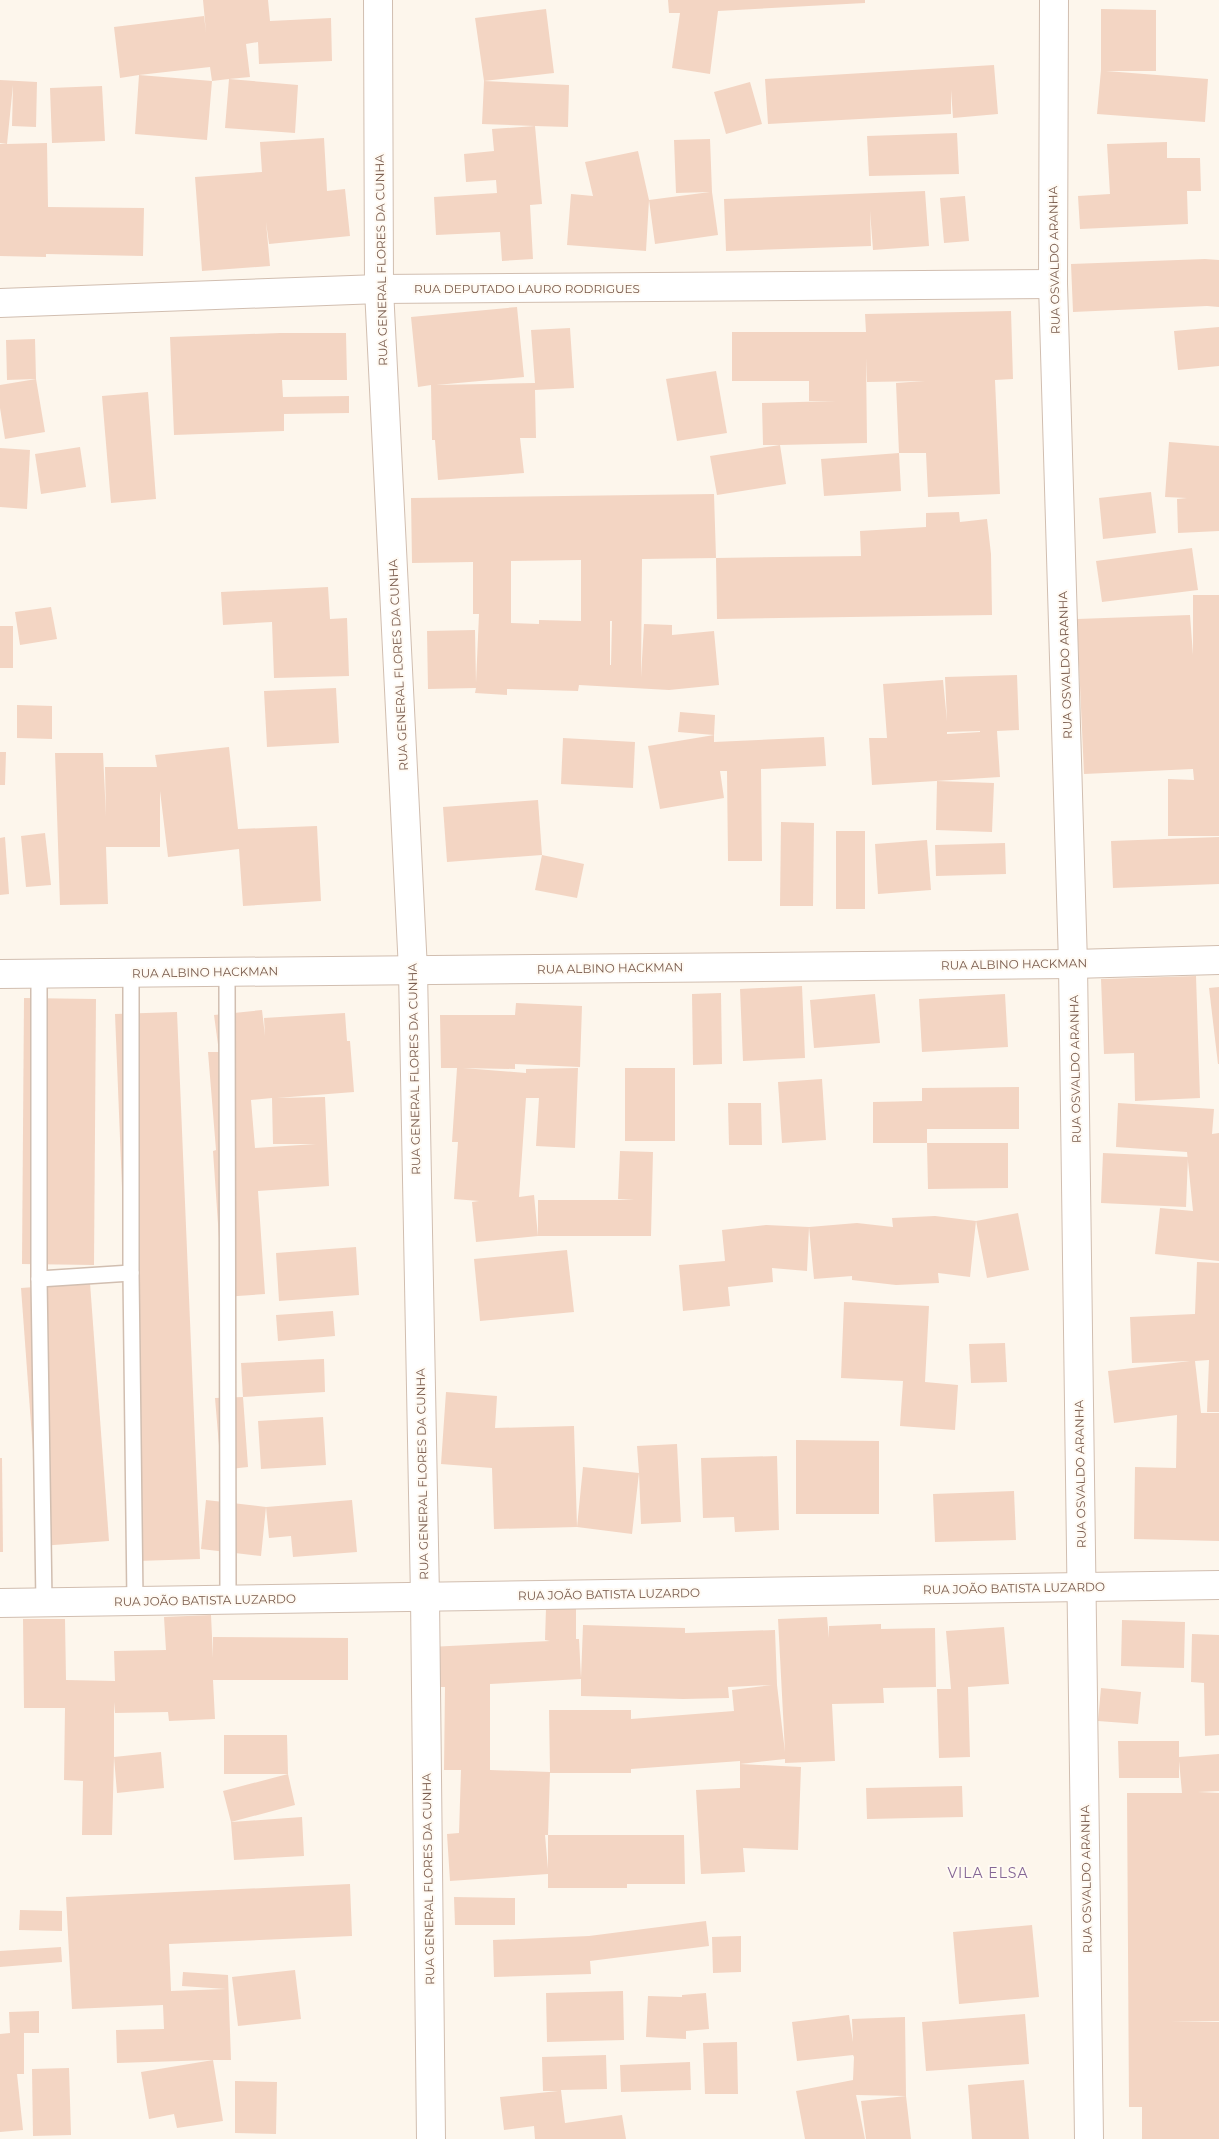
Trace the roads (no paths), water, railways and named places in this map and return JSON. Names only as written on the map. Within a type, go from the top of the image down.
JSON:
[{"type":"street","name":"RUA GENERAL FLORES DA CUNHA","points":[[378,0],[379,290],[412,970],[425,1597],[431,2139]]},
{"type":"street","name":"RUA OSVALDO ARANHA","points":[[1054,0],[1053,284],[1074,964],[1089,2139]]},
{"type":"street","name":"RUA DEPUTADO LAURO RODRIGUES","points":[[0,304],[379,290],[1053,284]]},
{"type":"street","name":"RUA ALBINO HACKMAN","points":[[0,974],[1074,964],[1219,960]]},
{"type":"street","name":"RUA JOÃO BATISTA LUZARDO","points":[[0,1603],[1219,1585]]},
{"type":"lane","points":[[131,972],[131,1273],[135,1601]]},
{"type":"lane","points":[[227,972],[228,1599]]},
{"type":"lane","points":[[39,973],[39,1279],[44,1602]]},
{"type":"lane","points":[[39,1279],[131,1273]]},
{"type":"district","name":"VILA ELSA","points":[[988,1873]]}]
